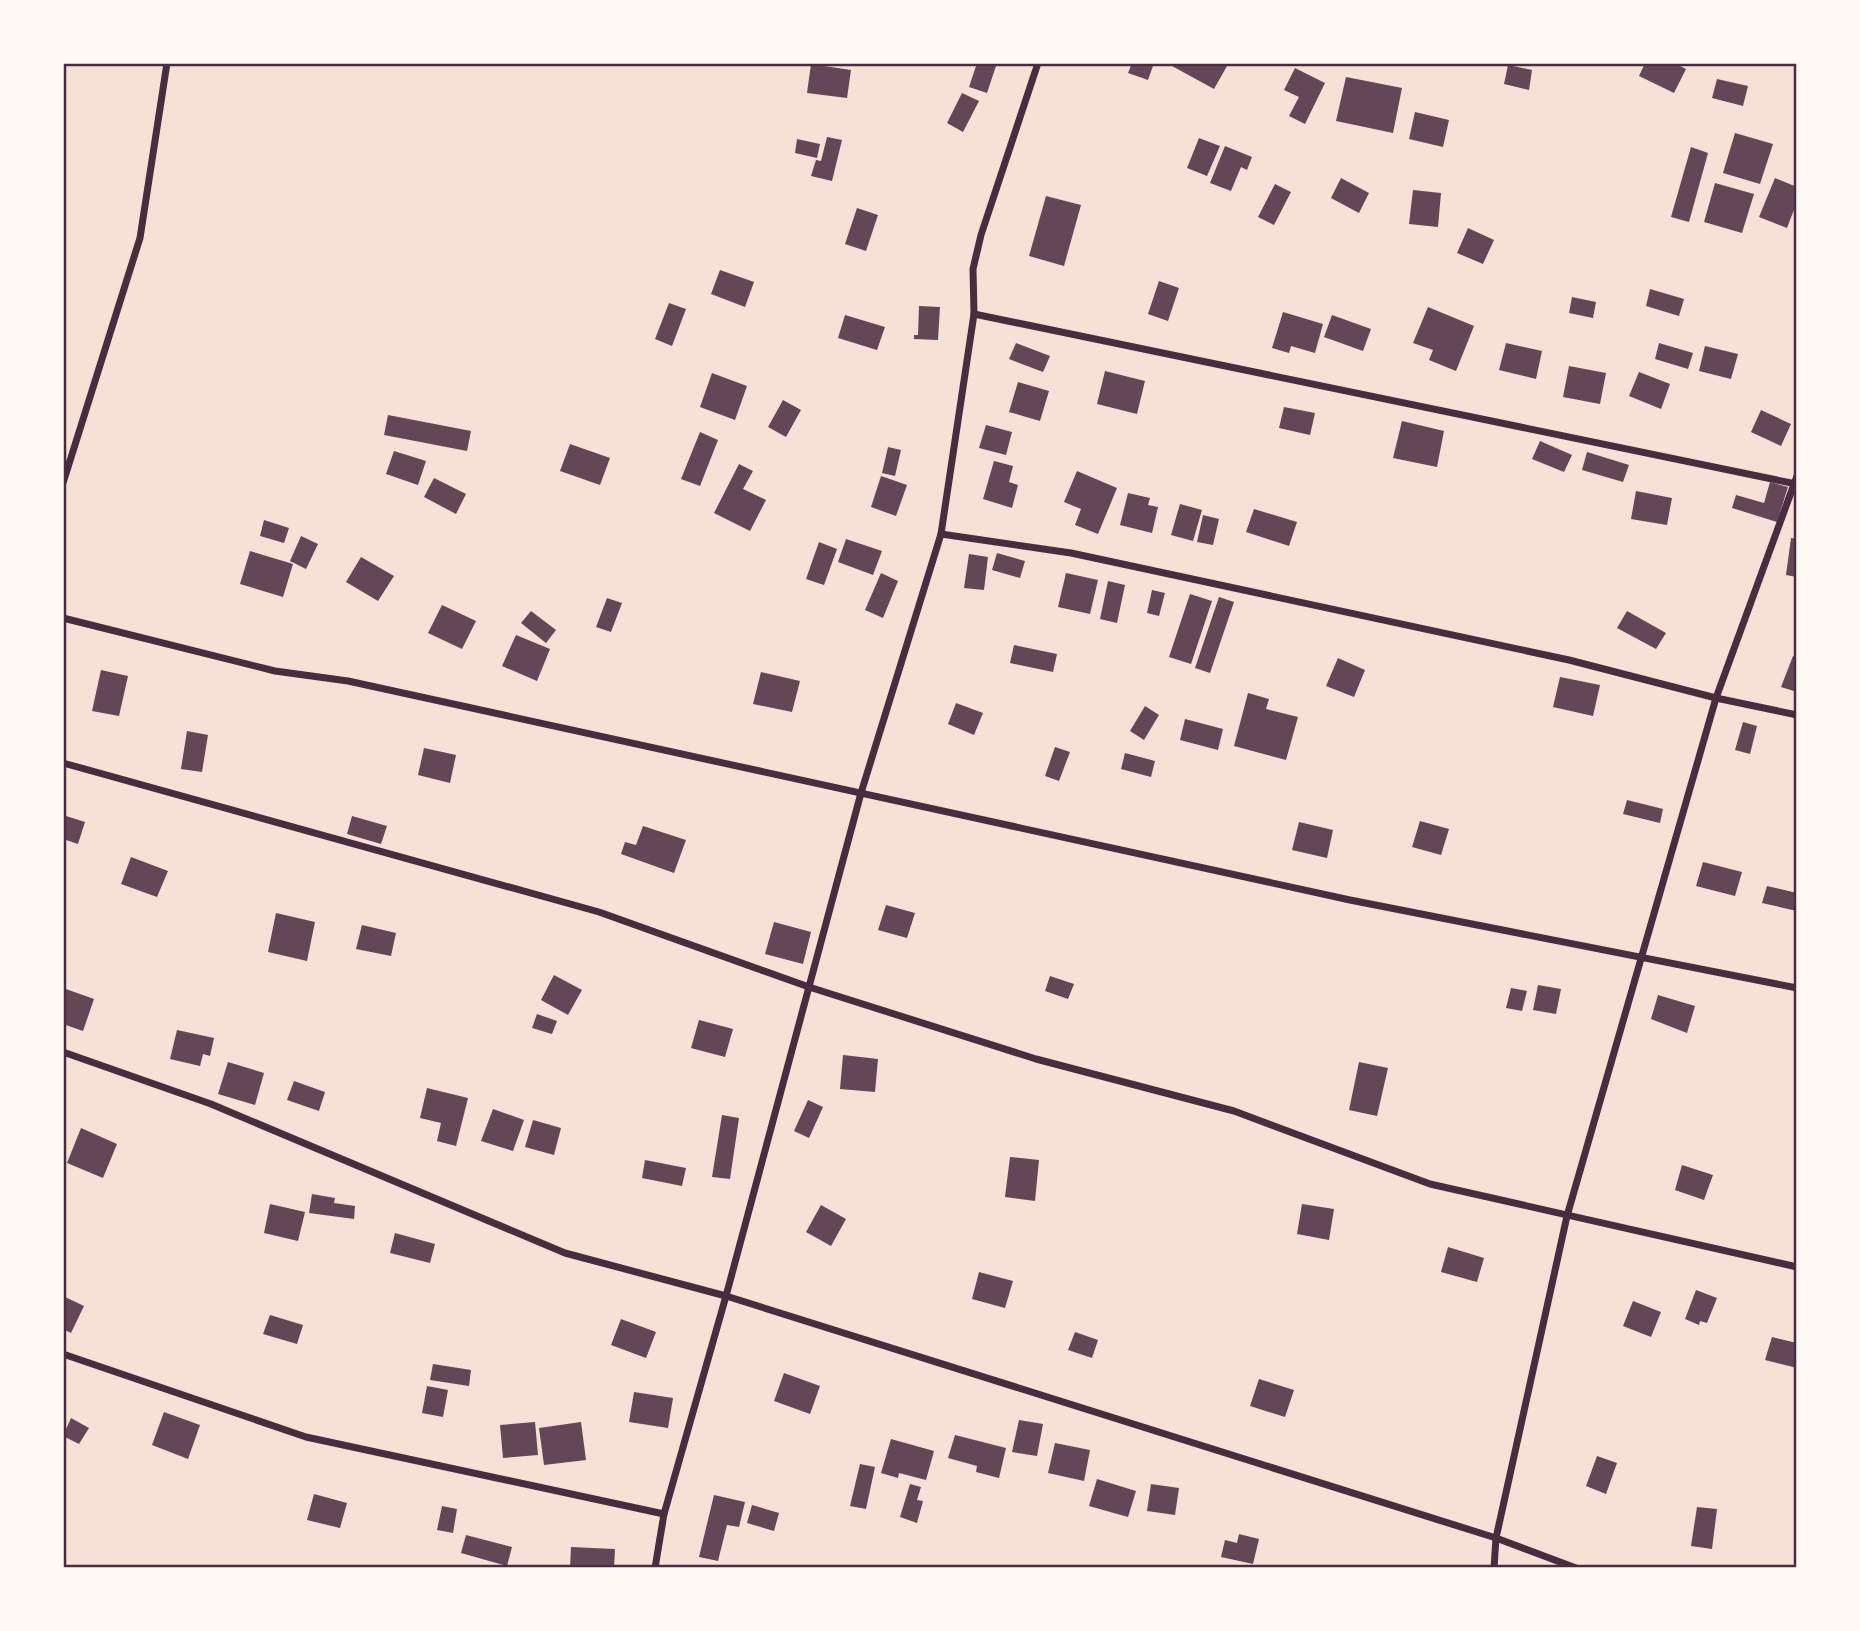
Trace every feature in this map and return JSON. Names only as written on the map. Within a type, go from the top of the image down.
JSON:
[{"type":"street","points":[[63,483],[140,238],[167,63]]},
{"type":"street","points":[[656,1568],[664,1514],[726,1296],[861,793],[941,534],[974,314],[973,269],[981,235],[1038,63]]},
{"type":"street","points":[[974,314],[1796,481],[1716,698],[1567,1216],[1496,1538],[1494,1568]]},
{"type":"street","points":[[941,534],[1084,556],[1569,660],[1716,698],[1797,715]]},
{"type":"street","points":[[63,618],[275,671],[348,681],[1350,900],[1797,988]]},
{"type":"street","points":[[63,764],[599,912],[809,987],[1035,1059],[1234,1111],[1430,1184],[1797,1267]]},
{"type":"street","points":[[63,1052],[211,1104],[565,1253],[726,1296],[1496,1538],[1576,1568]]},
{"type":"street","points":[[63,1354],[306,1437],[664,1514]]},
{"type":"building","points":[[977,63],[997,63],[987,93],[969,87]]},
{"type":"building","points":[[1132,63],[1154,63],[1148,80],[1128,73]]},
{"type":"building","points":[[1174,63],[1222,63],[1227,66],[1214,89],[1172,66]]},
{"type":"building","points":[[1645,63],[1674,63],[1686,69],[1674,93],[1639,76]]},
{"type":"building","points":[[811,64],[851,70],[847,98],[807,93]]},
{"type":"building","points":[[1508,65],[1532,70],[1529,90],[1504,84]]},
{"type":"building","points":[[1295,68],[1325,83],[1305,124],[1289,116],[1299,97],[1284,90]]},
{"type":"building","points":[[1346,77],[1402,88],[1393,133],[1336,121]]},
{"type":"building","points":[[1717,79],[1748,86],[1743,106],[1712,98]]},
{"type":"building","points":[[962,93],[979,101],[963,132],[947,123]]},
{"type":"building","points":[[1415,112],[1449,120],[1443,147],[1409,139]]},
{"type":"building","points":[[1735,133],[1773,144],[1760,184],[1723,173]]},
{"type":"building","points":[[827,137],[842,140],[832,181],[811,176],[816,160],[821,161]]},
{"type":"building","points":[[1199,138],[1220,146],[1207,176],[1187,168]]},
{"type":"building","points":[[797,139],[820,144],[817,158],[795,153]]},
{"type":"building","points":[[1225,146],[1252,157],[1247,170],[1241,167],[1231,191],[1210,183]]},
{"type":"building","points":[[1691,147],[1708,153],[1689,222],[1671,217]]},
{"type":"building","points":[[1341,178],[1369,193],[1359,213],[1331,198]]},
{"type":"building","points":[[1775,178],[1797,187],[1797,202],[1787,228],[1759,217]]},
{"type":"building","points":[[1715,183],[1754,194],[1742,233],[1704,222]]},
{"type":"building","points":[[1275,184],[1291,192],[1274,225],[1258,217]]},
{"type":"building","points":[[1413,190],[1441,193],[1438,227],[1409,224]]},
{"type":"building","points":[[1046,196],[1081,205],[1064,266],[1029,256]]},
{"type":"building","points":[[857,208],[878,215],[866,251],[845,244]]},
{"type":"building","points":[[1468,228],[1494,240],[1483,264],[1457,253]]},
{"type":"building","points":[[720,270],[754,282],[745,307],[711,294]]},
{"type":"building","points":[[1159,281],[1179,288],[1168,321],[1148,314]]},
{"type":"building","points":[[1650,289],[1684,299],[1679,316],[1646,306]]},
{"type":"building","points":[[1572,297],[1596,302],[1593,318],[1569,313]]},
{"type":"building","points":[[669,303],[686,309],[672,346],[655,339]]},
{"type":"building","points":[[919,306],[940,307],[938,340],[914,339],[914,335],[918,335]]},
{"type":"building","points":[[1428,307],[1474,326],[1456,371],[1429,360],[1433,350],[1413,343]]},
{"type":"building","points":[[1283,312],[1323,324],[1315,353],[1291,346],[1289,353],[1272,348]]},
{"type":"building","points":[[845,315],[885,327],[877,350],[838,338]]},
{"type":"building","points":[[1332,315],[1371,329],[1363,351],[1324,337]]},
{"type":"building","points":[[1016,343],[1050,356],[1043,372],[1009,359]]},
{"type":"building","points":[[1506,343],[1542,351],[1536,379],[1499,370]]},
{"type":"building","points":[[1659,343],[1693,353],[1688,369],[1655,359]]},
{"type":"building","points":[[1705,346],[1738,354],[1731,379],[1699,371]]},
{"type":"building","points":[[1569,366],[1606,373],[1600,404],[1563,397]]},
{"type":"building","points":[[1105,371],[1145,381],[1137,414],[1097,404]]},
{"type":"building","points":[[1639,372],[1670,384],[1661,409],[1629,396]]},
{"type":"building","points":[[712,373],[747,386],[735,420],[700,407]]},
{"type":"building","points":[[1018,382],[1049,391],[1040,421],[1009,412]]},
{"type":"building","points":[[783,400],[801,410],[786,437],[768,427]]},
{"type":"building","points":[[1284,407],[1315,413],[1310,435],[1279,428]]},
{"type":"building","points":[[1761,410],[1791,424],[1781,446],[1751,432]]},
{"type":"building","points":[[388,415],[471,431],[467,451],[384,435]]},
{"type":"building","points":[[1402,421],[1444,431],[1437,467],[1393,458]]},
{"type":"building","points":[[986,425],[1012,432],[1006,455],[979,448]]},
{"type":"building","points":[[700,432],[718,440],[700,486],[681,479]]},
{"type":"building","points":[[1540,441],[1572,455],[1564,472],[1532,459]]},
{"type":"building","points":[[570,444],[610,458],[600,485],[560,471]]},
{"type":"building","points":[[888,447],[901,450],[895,476],[882,473]]},
{"type":"building","points":[[394,451],[426,461],[418,485],[386,474]]},
{"type":"building","points":[[1587,452],[1629,465],[1623,482],[1582,470]]},
{"type":"building","points":[[994,461],[1013,466],[1009,482],[1018,485],[1012,508],[983,499]]},
{"type":"building","points":[[739,464],[753,471],[743,489],[766,500],[750,531],[714,513]]},
{"type":"building","points":[[1077,471],[1117,488],[1098,534],[1075,525],[1081,509],[1064,502]]},
{"type":"building","points":[[881,476],[907,485],[896,516],[871,507]]},
{"type":"building","points":[[434,478],[466,494],[456,514],[424,497]]},
{"type":"building","points":[[1770,482],[1788,487],[1777,522],[1732,508],[1736,495],[1764,503]]},
{"type":"building","points":[[1636,491],[1672,498],[1667,525],[1631,519]]},
{"type":"building","points":[[1128,493],[1150,498],[1148,505],[1158,507],[1152,533],[1120,525]]},
{"type":"building","points":[[1180,504],[1202,510],[1193,541],[1171,535]]},
{"type":"building","points":[[1254,509],[1297,522],[1289,546],[1246,532]]},
{"type":"building","points":[[1203,515],[1219,519],[1213,545],[1197,542]]},
{"type":"building","points":[[264,520],[289,528],[284,543],[260,536]]},
{"type":"building","points":[[301,536],[318,544],[306,569],[290,561]]},
{"type":"building","points":[[1791,538],[1797,539],[1797,577],[1786,575]]},
{"type":"building","points":[[846,539],[882,551],[873,575],[838,562]]},
{"type":"building","points":[[819,542],[837,549],[824,585],[806,579]]},
{"type":"building","points":[[250,551],[293,564],[283,597],[240,584]]},
{"type":"building","points":[[997,553],[1025,561],[1020,578],[992,570]]},
{"type":"building","points":[[969,554],[988,557],[984,590],[964,588]]},
{"type":"building","points":[[361,557],[394,576],[378,601],[346,582]]},
{"type":"building","points":[[881,573],[898,581],[883,618],[865,610]]},
{"type":"building","points":[[1066,573],[1098,580],[1090,614],[1058,607]]},
{"type":"building","points":[[1108,581],[1125,585],[1117,623],[1100,619]]},
{"type":"building","points":[[1152,590],[1165,593],[1159,616],[1147,613]]},
{"type":"building","points":[[1190,594],[1212,601],[1191,664],[1169,657]]},
{"type":"building","points":[[1219,597],[1234,602],[1210,673],[1195,668]]},
{"type":"building","points":[[607,598],[622,603],[611,632],[596,627]]},
{"type":"building","points":[[442,605],[476,621],[462,649],[428,633]]},
{"type":"building","points":[[531,611],[556,630],[546,643],[521,623]]},
{"type":"building","points":[[1627,611],[1666,633],[1656,649],[1617,628]]},
{"type":"building","points":[[516,635],[550,649],[537,681],[502,666]]},
{"type":"building","points":[[1014,645],[1057,654],[1053,672],[1010,663]]},
{"type":"building","points":[[1793,656],[1797,657],[1797,692],[1781,687]]},
{"type":"building","points":[[1338,658],[1365,670],[1354,697],[1326,686]]},
{"type":"building","points":[[101,670],[128,676],[119,716],[92,711]]},
{"type":"building","points":[[761,672],[800,681],[792,712],[753,704]]},
{"type":"building","points":[[1560,677],[1600,685],[1593,716],[1553,707]]},
{"type":"building","points":[[1248,693],[1269,699],[1266,709],[1298,717],[1286,760],[1234,746]]},
{"type":"building","points":[[956,703],[983,713],[974,735],[948,724]]},
{"type":"building","points":[[1145,706],[1159,715],[1144,740],[1130,731]]},
{"type":"building","points":[[1185,719],[1223,729],[1218,750],[1180,740]]},
{"type":"building","points":[[1743,722],[1757,726],[1750,754],[1735,750]]},
{"type":"building","points":[[187,731],[208,735],[202,772],[181,769]]},
{"type":"building","points":[[1055,747],[1070,752],[1059,781],[1045,776]]},
{"type":"building","points":[[424,748],[456,755],[450,783],[418,775]]},
{"type":"building","points":[[1125,753],[1155,761],[1151,777],[1121,769]]},
{"type":"building","points":[[1627,800],[1663,809],[1660,823],[1623,814]]},
{"type":"building","points":[[63,815],[85,822],[78,844],[63,839]]},
{"type":"building","points":[[352,816],[387,826],[381,844],[347,834]]},
{"type":"building","points":[[1420,821],[1449,829],[1441,855],[1412,847]]},
{"type":"building","points":[[1299,822],[1333,830],[1327,858],[1292,850]]},
{"type":"building","points":[[643,826],[686,840],[674,873],[621,854],[625,842],[636,845]]},
{"type":"building","points":[[131,857],[168,871],[157,897],[121,884]]},
{"type":"building","points":[[1703,862],[1742,872],[1735,896],[1696,886]]},
{"type":"building","points":[[1767,886],[1797,893],[1797,911],[1762,903]]},
{"type":"building","points":[[886,905],[915,913],[907,938],[878,930]]},
{"type":"building","points":[[276,913],[315,922],[307,961],[268,952]]},
{"type":"building","points":[[774,922],[811,932],[803,964],[765,954]]},
{"type":"building","points":[[362,925],[396,933],[391,956],[356,949]]},
{"type":"building","points":[[554,975],[582,990],[568,1015],[541,1000]]},
{"type":"building","points":[[1050,976],[1074,984],[1068,999],[1045,991]]},
{"type":"building","points":[[1538,985],[1561,989],[1556,1014],[1533,1010]]},
{"type":"building","points":[[63,988],[94,999],[83,1031],[63,1024]]},
{"type":"building","points":[[1511,988],[1527,991],[1522,1011],[1506,1008]]},
{"type":"building","points":[[1658,995],[1695,1006],[1687,1033],[1651,1019]]},
{"type":"building","points":[[537,1014],[557,1021],[552,1034],[532,1028]]},
{"type":"building","points":[[699,1020],[733,1029],[725,1057],[691,1048]]},
{"type":"building","points":[[177,1030],[214,1038],[210,1056],[203,1054],[200,1066],[170,1059]]},
{"type":"building","points":[[843,1055],[878,1059],[875,1092],[840,1089]]},
{"type":"building","points":[[228,1062],[264,1073],[255,1105],[218,1094]]},
{"type":"building","points":[[1359,1062],[1388,1068],[1377,1116],[1349,1110]]},
{"type":"building","points":[[294,1081],[325,1092],[319,1111],[287,1100]]},
{"type":"building","points":[[427,1088],[468,1098],[456,1146],[437,1141],[441,1123],[420,1118]]},
{"type":"building","points":[[808,1100],[823,1107],[809,1138],[794,1131]]},
{"type":"building","points":[[493,1109],[524,1120],[513,1151],[481,1141]]},
{"type":"building","points":[[722,1115],[739,1118],[730,1179],[712,1177]]},
{"type":"building","points":[[533,1120],[561,1128],[554,1155],[525,1147]]},
{"type":"building","points":[[81,1128],[117,1144],[103,1178],[67,1163]]},
{"type":"building","points":[[1010,1157],[1039,1160],[1035,1201],[1005,1197]]},
{"type":"building","points":[[645,1160],[686,1168],[682,1186],[642,1178]]},
{"type":"building","points":[[1682,1165],[1713,1175],[1704,1200],[1675,1190]]},
{"type":"building","points":[[312,1194],[335,1198],[334,1203],[355,1206],[354,1219],[309,1213]]},
{"type":"building","points":[[270,1204],[305,1212],[298,1241],[264,1233]]},
{"type":"building","points":[[1302,1204],[1334,1209],[1329,1240],[1297,1234]]},
{"type":"building","points":[[821,1205],[846,1219],[831,1246],[806,1232]]},
{"type":"building","points":[[395,1233],[435,1244],[430,1263],[390,1253]]},
{"type":"building","points":[[1448,1247],[1484,1258],[1477,1282],[1441,1272]]},
{"type":"building","points":[[979,1272],[1013,1281],[1005,1308],[972,1299]]},
{"type":"building","points":[[1696,1290],[1717,1298],[1707,1323],[1700,1321],[1699,1325],[1685,1319]]},
{"type":"building","points":[[63,1296],[84,1306],[71,1333],[63,1329]]},
{"type":"building","points":[[1633,1301],[1661,1312],[1651,1337],[1623,1326]]},
{"type":"building","points":[[270,1315],[303,1325],[297,1344],[263,1334]]},
{"type":"building","points":[[621,1319],[656,1332],[646,1358],[611,1345]]},
{"type":"building","points":[[1075,1332],[1098,1340],[1092,1358],[1068,1350]]},
{"type":"building","points":[[1772,1337],[1797,1343],[1797,1368],[1765,1360]]},
{"type":"building","points":[[433,1364],[471,1370],[469,1386],[430,1380]]},
{"type":"building","points":[[784,1373],[820,1386],[810,1414],[774,1401]]},
{"type":"building","points":[[1259,1379],[1294,1390],[1285,1417],[1250,1406]]},
{"type":"building","points":[[427,1386],[448,1390],[443,1417],[422,1413]]},
{"type":"building","points":[[634,1392],[673,1398],[668,1428],[629,1422]]},
{"type":"building","points":[[164,1412],[200,1425],[188,1459],[152,1445]]},
{"type":"building","points":[[71,1418],[89,1428],[79,1444],[63,1436]]},
{"type":"building","points":[[1019,1420],[1043,1424],[1037,1456],[1012,1452]]},
{"type":"building","points":[[535,1422],[538,1455],[503,1458],[500,1425]]},
{"type":"building","points":[[581,1422],[586,1460],[544,1465],[539,1428]]},
{"type":"building","points":[[955,1435],[1006,1448],[999,1478],[976,1472],[977,1466],[948,1458]]},
{"type":"building","points":[[891,1439],[934,1451],[926,1480],[899,1473],[898,1478],[881,1473]]},
{"type":"building","points":[[1055,1443],[1090,1450],[1084,1481],[1048,1473]]},
{"type":"building","points":[[1597,1456],[1617,1463],[1606,1494],[1586,1486]]},
{"type":"building","points":[[860,1464],[875,1467],[866,1509],[850,1506]]},
{"type":"building","points":[[1097,1479],[1136,1491],[1128,1517],[1089,1506]]},
{"type":"building","points":[[910,1484],[921,1487],[917,1500],[923,1501],[917,1523],[900,1517]]},
{"type":"building","points":[[1151,1484],[1179,1488],[1175,1515],[1147,1511]]},
{"type":"building","points":[[314,1494],[347,1503],[340,1528],[307,1520]]},
{"type":"building","points":[[714,1495],[745,1502],[739,1527],[727,1525],[718,1561],[699,1557]]},
{"type":"building","points":[[752,1505],[779,1513],[774,1531],[747,1523]]},
{"type":"building","points":[[442,1506],[457,1509],[453,1533],[437,1530]]},
{"type":"building","points":[[1697,1507],[1717,1509],[1712,1549],[1691,1546]]},
{"type":"building","points":[[1239,1534],[1259,1539],[1253,1564],[1221,1557],[1225,1540],[1237,1543]]},
{"type":"building","points":[[466,1535],[512,1547],[507,1566],[461,1553]]},
{"type":"building","points":[[571,1547],[615,1549],[614,1568],[570,1568]]}]
